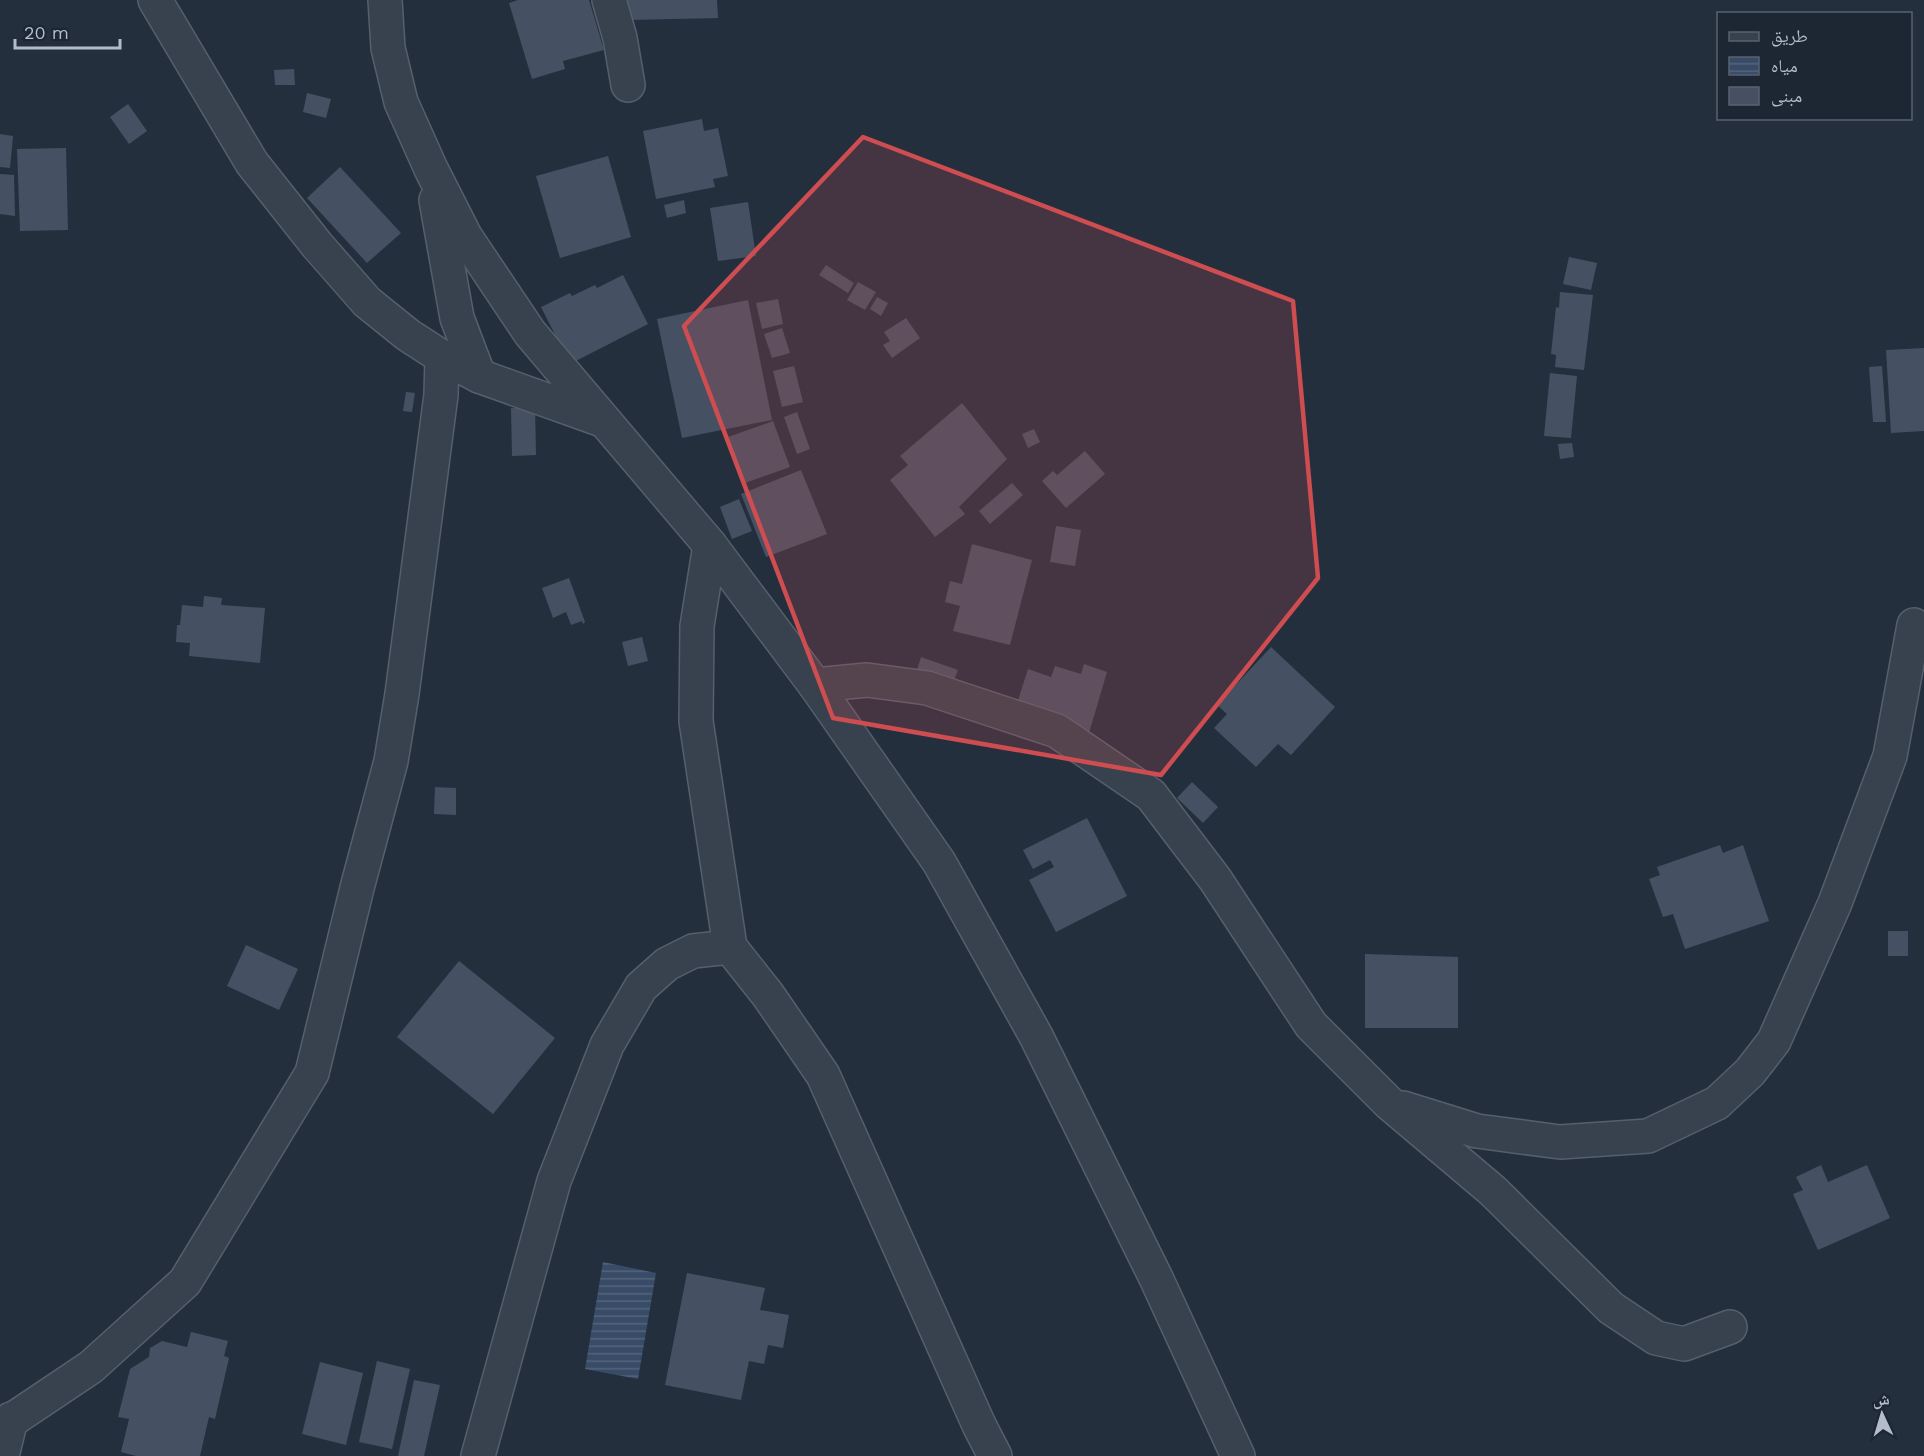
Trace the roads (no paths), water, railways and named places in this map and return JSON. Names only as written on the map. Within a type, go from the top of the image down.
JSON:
[{"type":"street","points":[[155,0],[252,163],[317,245],[367,302],[408,335],[442,357],[479,376],[604,421]]},
{"type":"street","points":[[385,0],[388,48],[401,102],[431,169],[465,236],[530,333],[710,545],[814,685],[939,862],[1036,1036],[1156,1278],[1238,1456]]},
{"type":"street","points":[[609,0],[620,38],[628,86]]},
{"type":"street","points":[[431,169],[457,318],[479,376]]},
{"type":"street","points":[[2,1456],[6,1424],[91,1367],[185,1282],[312,1073],[391,761],[418,579],[441,394],[442,357]]},
{"type":"street","points":[[710,545],[697,626],[696,721],[730,947],[768,995],[823,1076],[995,1456]]},
{"type":"street","points":[[1390,1104],[1477,1131],[1560,1142],[1648,1136],[1717,1103],[1750,1072],[1774,1041],[1835,903],[1890,756],[1914,625]]},
{"type":"street","points":[[814,685],[867,680],[927,688],[1057,731],[1151,795],[1215,879],[1311,1025],[1390,1104],[1493,1191],[1611,1308],[1656,1338],[1684,1344],[1730,1327]]},
{"type":"street","points":[[478,1456],[554,1181],[607,1045],[641,987],[667,964],[693,951],[730,947]]},
{"type":"water","points":[[603,1262],[656,1273],[638,1379],[585,1369]]}]
